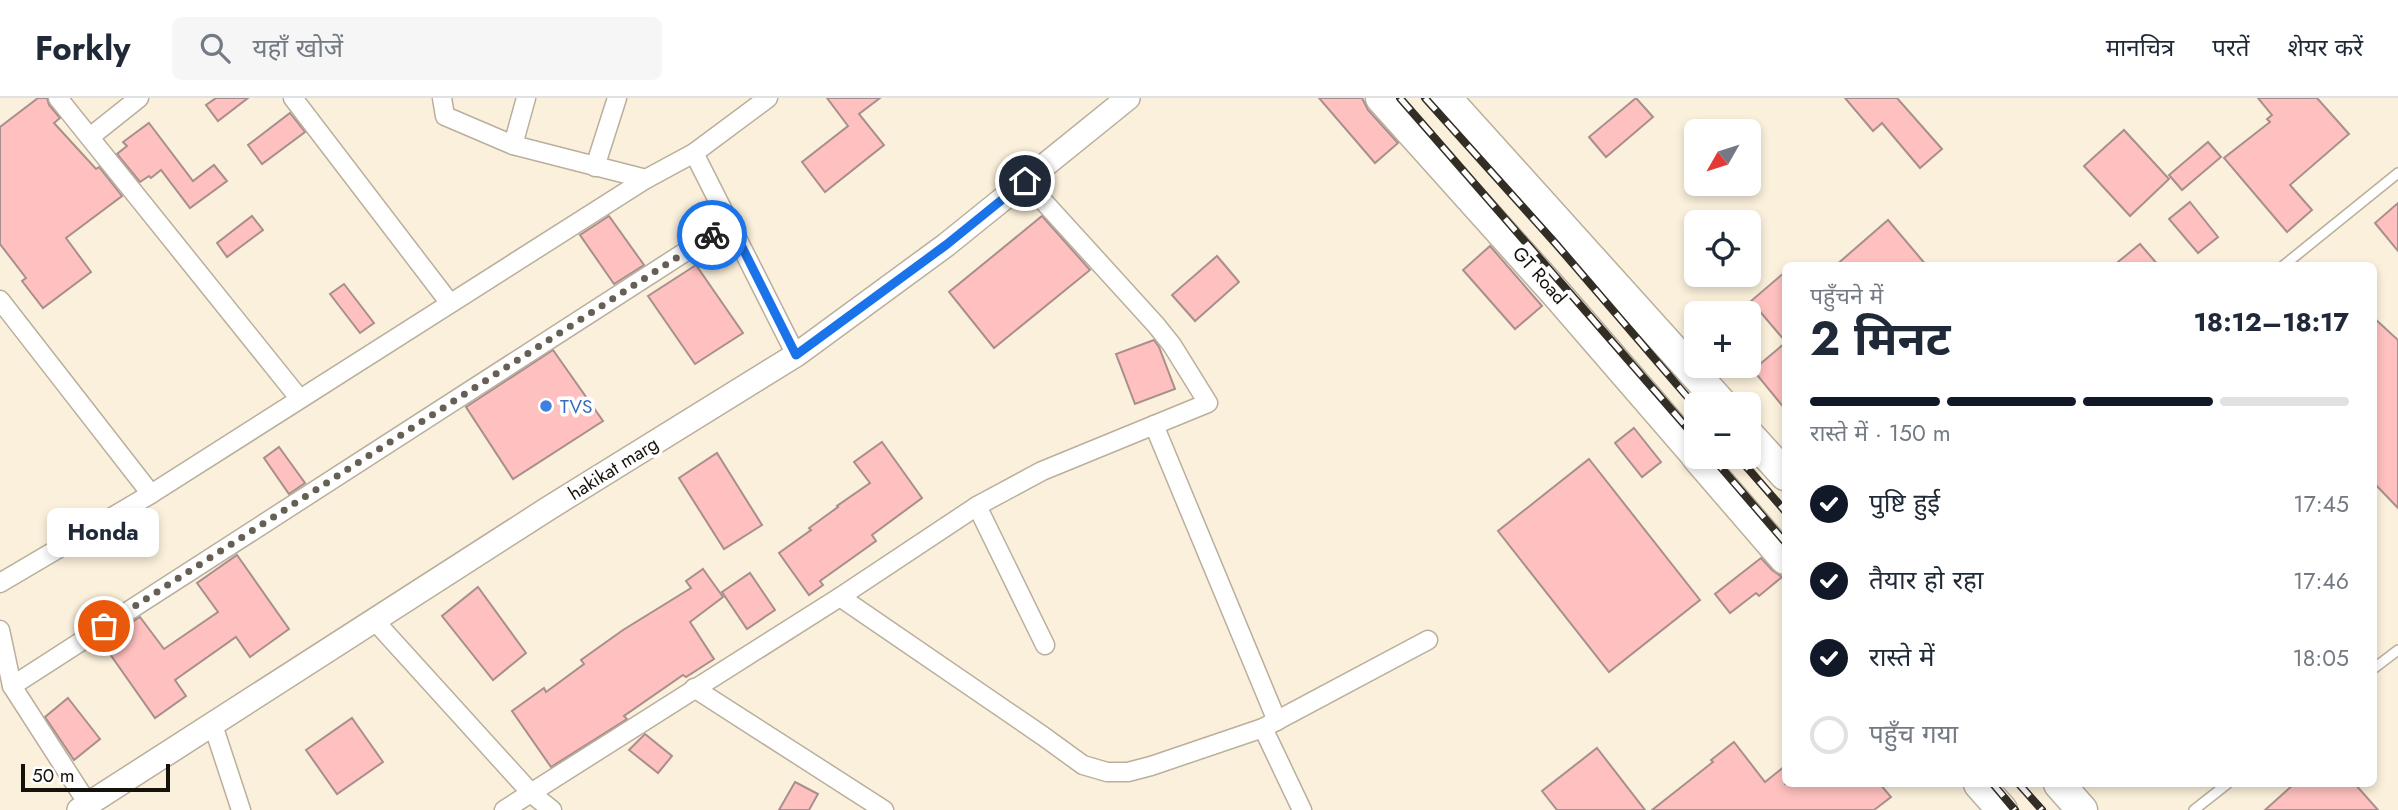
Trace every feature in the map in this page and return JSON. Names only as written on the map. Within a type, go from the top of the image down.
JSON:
[{"type":"highway","name":"GT Road","points":[[1381,98],[1555,292],[1684,442]]},
{"type":"highway","points":[[1446,98],[1710,392]]},
{"type":"highway","points":[[1555,292],[1590,259]]},
{"type":"highway","points":[[1761,448],[1782,472]]},
{"type":"highway","name":"GT Road","points":[[1707,469],[1782,556]]},
{"type":"highway","points":[[1982,787],[2002,810]]},
{"type":"highway","points":[[2062,787],[2082,810]]},
{"type":"street","points":[[58,98],[299,398]]},
{"type":"street","points":[[90,137],[139,98]]},
{"type":"street","points":[[293,98],[449,303]]},
{"type":"street","points":[[442,98],[445,116],[513,145],[646,179]]},
{"type":"street","points":[[513,145],[526,98]]},
{"type":"street","points":[[595,167],[617,98]]},
{"type":"street","points":[[0,583],[150,494],[646,179],[694,153],[768,98]]},
{"type":"street","name":"hakikat marg","points":[[84,807],[537,515],[796,355],[946,245],[1128,98]]},
{"type":"street","points":[[694,153],[796,355]]},
{"type":"street","points":[[504,810],[840,597],[977,506],[1042,471],[1208,403],[1172,345],[1156,325],[1025,181]]},
{"type":"street","points":[[12,686],[730,223]]},
{"type":"street","points":[[0,300],[150,494]]},
{"type":"street","points":[[1154,425],[1302,810]]},
{"type":"street","points":[[977,506],[1045,645]]},
{"type":"street","points":[[840,597],[1083,765],[1107,772],[1128,772],[1151,766],[1270,725],[1428,640]]},
{"type":"street","points":[[374,620],[532,794],[552,810]]},
{"type":"street","points":[[0,630],[12,686],[84,807]]},
{"type":"street","points":[[694,688],[884,810]]},
{"type":"street","points":[[213,725],[241,810]]},
{"type":"lane","points":[[2288,262],[2398,173]]},
{"type":"lane","points":[[2377,666],[2398,650]]},
{"type":"lane","points":[[2194,810],[2223,787]]},
{"type":"building","points":[[38,98],[47,98],[49,105],[60,118],[54,123],[96,169],[99,167],[122,196],[66,238],[91,272],[43,308],[22,281],[26,278],[0,244],[0,127]]},
{"type":"building","points":[[216,98],[248,98],[218,121],[206,105]]},
{"type":"building","points":[[827,98],[880,98],[859,114],[884,145],[825,192],[802,162],[848,126]]},
{"type":"building","points":[[1319,98],[1362,98],[1368,110],[1398,143],[1375,163]]},
{"type":"building","points":[[1636,98],[1653,117],[1606,157],[1589,137]]},
{"type":"building","points":[[1845,98],[1897,98],[1942,149],[1920,168],[1882,123],[1873,131]]},
{"type":"building","points":[[2258,98],[2317,98],[2349,134],[2290,185],[2312,210],[2287,232],[2224,158],[2270,122],[2267,119],[2272,115]]},
{"type":"building","points":[[290,113],[305,132],[262,164],[248,145]]},
{"type":"building","points":[[149,123],[193,181],[214,165],[227,181],[190,208],[161,170],[140,182],[117,154],[127,146],[123,142]]},
{"type":"building","points":[[2124,130],[2169,179],[2130,216],[2084,166]]},
{"type":"building","points":[[2208,142],[2221,157],[2182,190],[2169,175]]},
{"type":"building","points":[[2190,202],[2218,237],[2198,253],[2169,219]]},
{"type":"building","points":[[2398,203],[2398,251],[2375,223]]},
{"type":"building","points":[[252,216],[263,230],[227,257],[217,243]]},
{"type":"building","points":[[609,216],[644,265],[614,284],[580,235]]},
{"type":"building","points":[[1042,216],[1090,270],[994,348],[949,292]]},
{"type":"building","points":[[1888,220],[1924,262],[1840,262]]},
{"type":"building","points":[[2140,244],[2156,262],[2118,262]]},
{"type":"building","points":[[1490,246],[1542,306],[1515,329],[1463,270]]},
{"type":"building","points":[[1217,256],[1239,282],[1195,321],[1172,295]]},
{"type":"building","points":[[696,265],[743,333],[695,364],[648,296]]},
{"type":"building","points":[[1782,275],[1782,337],[1761,313],[1761,301],[1751,301]]},
{"type":"building","points":[[344,284],[374,323],[360,333],[330,294]]},
{"type":"building","points":[[2377,321],[2398,340],[2398,508],[2377,486]]},
{"type":"building","points":[[1154,340],[1175,389],[1135,404],[1116,354]]},
{"type":"building","points":[[1782,346],[1782,405],[1760,378],[1761,363]]},
{"type":"building","name":"TVS","points":[[553,350],[603,421],[513,479],[466,407]]},
{"type":"building","points":[[1634,428],[1661,462],[1642,477],[1615,443]]},
{"type":"building","points":[[882,442],[922,498],[872,535],[876,541],[820,581],[823,585],[809,595],[779,553],[870,483],[854,462]]},
{"type":"building","points":[[279,447],[305,483],[289,494],[264,458]]},
{"type":"building","points":[[717,453],[762,525],[724,549],[679,478]]},
{"type":"building","points":[[1589,459],[1700,600],[1609,672],[1498,531]]},
{"type":"building","points":[[237,555],[289,629],[250,657],[236,637],[175,680],[186,696],[155,718],[105,647],[123,634],[120,630],[140,617],[164,649],[218,612],[197,583]]},
{"type":"building","points":[[1761,558],[1782,577],[1759,596],[1756,593],[1730,613],[1715,594]]},
{"type":"building","points":[[703,569],[723,597],[690,622],[714,659],[686,677],[683,675],[624,716],[627,719],[551,767],[512,711],[544,688],[546,692],[584,664],[581,660],[623,630],[691,588],[686,581]]},
{"type":"building","points":[[750,573],[775,610],[747,629],[722,592]]},
{"type":"building","points":[[478,587],[526,653],[493,680],[442,616]]},
{"type":"building","points":[[68,698],[100,739],[74,760],[45,717]]},
{"type":"building","points":[[352,718],[383,762],[337,794],[306,750]]},
{"type":"building","points":[[645,734],[672,756],[658,773],[629,750]]},
{"type":"building","points":[[1734,742],[1765,782],[1782,768],[1782,787],[1883,787],[1891,797],[1874,810],[1652,810],[1713,762],[1711,760]]},
{"type":"building","points":[[1597,748],[1645,810],[1557,810],[1542,791]]},
{"type":"building","points":[[795,782],[818,794],[809,810],[779,810]]},
{"type":"building","points":[[2291,787],[2358,787],[2378,810],[2265,810]]},
{"type":"railway","points":[[1400,98],[1684,424]]},
{"type":"railway","points":[[1425,98],[1556,244],[1684,393]]},
{"type":"railway","points":[[1722,469],[1782,539]]},
{"type":"railway","points":[[1748,469],[1782,508]]},
{"type":"railway","points":[[1996,787],[2015,810]]},
{"type":"railway","points":[[2022,787],[2042,810]]},
{"type":"way so far","points":[[104,626],[712,235]]},
{"type":"place","name":"TVS","points":[[546,406]]},
{"type":"place","name":"Honda","points":[[104,626]]},
{"type":"route","points":[[712,235],[730,223],[796,355],[946,245],[1025,181]]}]
